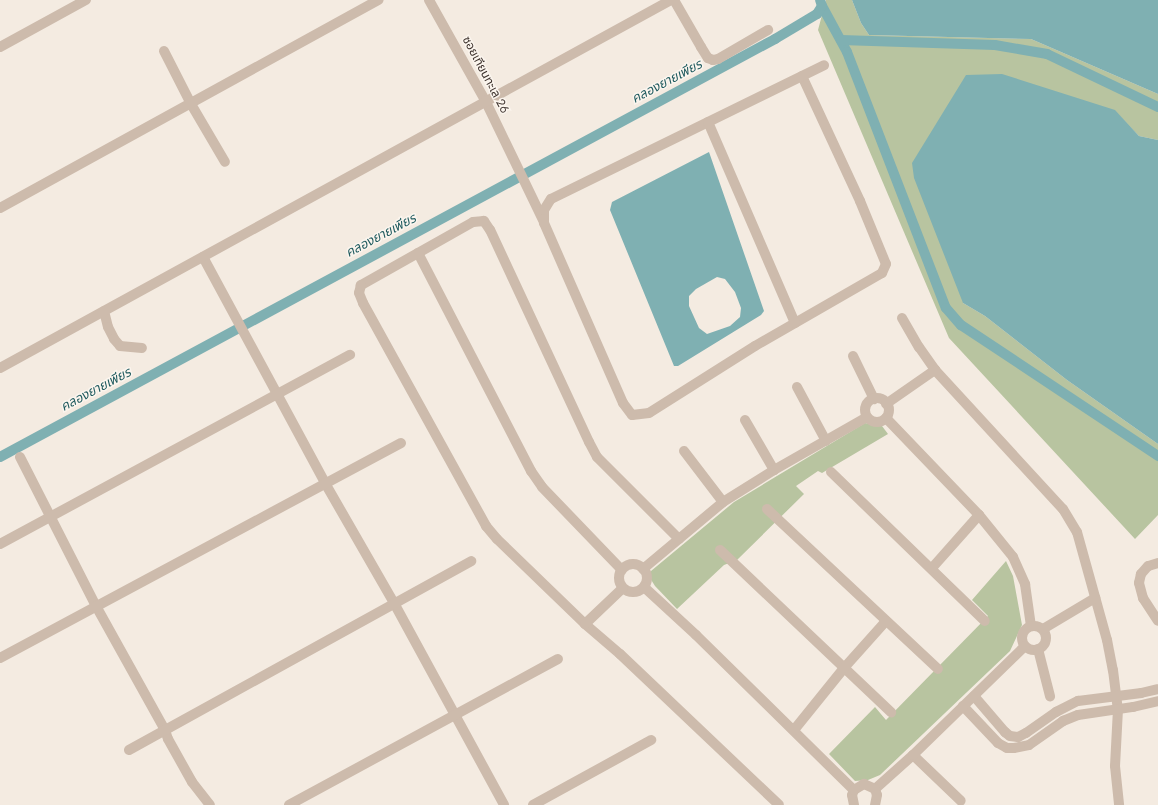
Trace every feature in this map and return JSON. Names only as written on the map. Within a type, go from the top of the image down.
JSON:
[{"type":"street","points":[[0,47],[86,0]]},
{"type":"street","points":[[0,208],[379,0]]},
{"type":"street","name":"ซอยเทียนทะเล 26","points":[[429,0],[485,100],[544,223],[623,403],[632,415],[649,413],[755,346],[795,323]]},
{"type":"street","points":[[0,368],[485,100],[671,0]]},
{"type":"street","points":[[674,0],[700,47],[708,58],[712,60],[718,59],[768,30]]},
{"type":"street","points":[[164,51],[191,104],[225,162]]},
{"type":"street","points":[[544,223],[544,210],[550,199],[824,65]]},
{"type":"street","points":[[708,122],[795,323],[882,273],[886,264],[860,201],[802,76]]},
{"type":"street","points":[[679,539],[609,470],[594,452],[490,230],[484,221],[473,222],[361,285],[359,293],[363,302],[486,526],[497,539],[585,624],[626,660],[779,805]]},
{"type":"street","points":[[418,253],[531,471],[542,487],[622,570]]},
{"type":"street","points":[[203,257],[325,483],[394,603],[504,805]]},
{"type":"street","points":[[104,311],[108,327],[114,339],[120,346],[142,348]]},
{"type":"street","points":[[902,318],[935,370],[1063,509],[1077,532],[1107,640],[1116,696],[1118,709],[1115,766],[1119,805]]},
{"type":"street","points":[[0,544],[350,355]]},
{"type":"street","points":[[853,356],[874,399]]},
{"type":"street","points":[[886,404],[935,370]]},
{"type":"street","points":[[797,387],[826,441]]},
{"type":"street","points":[[874,399],[881,399],[888,408],[886,418],[878,422],[874,422],[867,417],[865,408],[867,404],[874,399]]},
{"type":"street","points":[[643,568],[723,502],[774,470],[867,417]]},
{"type":"street","points":[[886,418],[979,515],[1018,565],[1025,584],[1031,626]]},
{"type":"street","points":[[745,420],[774,470]]},
{"type":"street","points":[[0,658],[401,443]]},
{"type":"street","points":[[684,451],[723,502]]},
{"type":"street","points":[[20,458],[96,606],[165,730],[168,739],[192,782],[210,805]]},
{"type":"street","points":[[831,472],[932,568],[985,621]]},
{"type":"street","points":[[767,509],[938,669]]},
{"type":"street","points":[[932,568],[979,515]]},
{"type":"street","points":[[720,550],[891,712]]},
{"type":"street","points":[[129,750],[471,560]]},
{"type":"street","points":[[1158,563],[1148,566],[1142,574],[1139,583],[1143,598],[1158,621]]},
{"type":"street","points":[[629,565],[635,565],[643,568],[646,576],[644,587],[634,592],[623,588],[619,578],[622,570],[629,565]]},
{"type":"street","points":[[644,587],[696,635],[854,790]]},
{"type":"street","points":[[585,624],[623,588]]},
{"type":"street","points":[[1043,629],[1095,598]]},
{"type":"street","points":[[794,730],[844,668],[886,621]]},
{"type":"street","points":[[1031,626],[1040,627],[1043,629],[1046,638],[1045,643],[1038,650],[1025,646],[1022,638],[1022,634],[1031,626]]},
{"type":"street","points":[[875,789],[913,755],[1025,646]]},
{"type":"street","points":[[1038,650],[1050,696]]},
{"type":"street","points":[[289,805],[558,659]]},
{"type":"street","points":[[974,696],[999,726],[1010,736],[1018,737],[1069,705],[1078,701],[1158,689]]},
{"type":"street","points":[[963,706],[998,743],[1007,748],[1022,748],[1030,745],[1063,721],[1078,715],[1158,701]]},
{"type":"street","points":[[1007,748],[1010,736]]},
{"type":"street","points":[[533,805],[652,740]]},
{"type":"street","points":[[913,755],[961,801]]},
{"type":"street","points":[[854,805],[852,795],[854,790],[864,784],[875,789],[878,795],[875,805]]},
{"type":"green space","points":[[826,0],[852,0],[861,23],[869,35],[1031,39],[1158,94],[1158,140],[1139,136],[1114,110],[963,303],[985,316],[1067,380],[1158,444],[1158,515],[1135,539],[949,338],[818,30]]},
{"type":"green space","points":[[865,423],[882,426],[888,434],[822,473],[818,471],[796,486],[804,494],[737,560],[724,565],[677,609],[655,586],[650,578],[651,571],[734,502]]},
{"type":"green space","points":[[1006,561],[1013,576],[1022,625],[1010,651],[880,775],[868,780],[855,781],[829,754],[875,707],[886,720],[988,616],[972,600]]},
{"type":"water","points":[[852,0],[1158,0],[1158,94],[1031,39],[869,35],[861,23]]},
{"type":"water","points":[[1002,74],[1115,110],[1139,136],[1158,140],[1158,444],[1067,380],[985,316],[963,303],[914,178],[912,163],[966,75]]},
{"type":"water","points":[[709,152],[764,311],[761,315],[678,366],[674,366],[610,210],[612,202]],"holes":[[[717,277],[725,279],[735,292],[741,308],[740,317],[730,326],[707,334],[699,328],[689,306],[689,296],[696,289]]]},
{"type":"waterway","name":"คลองยายเพียร","points":[[0,457],[775,39],[817,14],[822,6],[820,0]]},
{"type":"waterway","points":[[822,6],[847,52],[946,308],[961,325],[1158,456]]},
{"type":"waterway","points":[[841,40],[995,45],[1047,54],[1158,107]]}]
